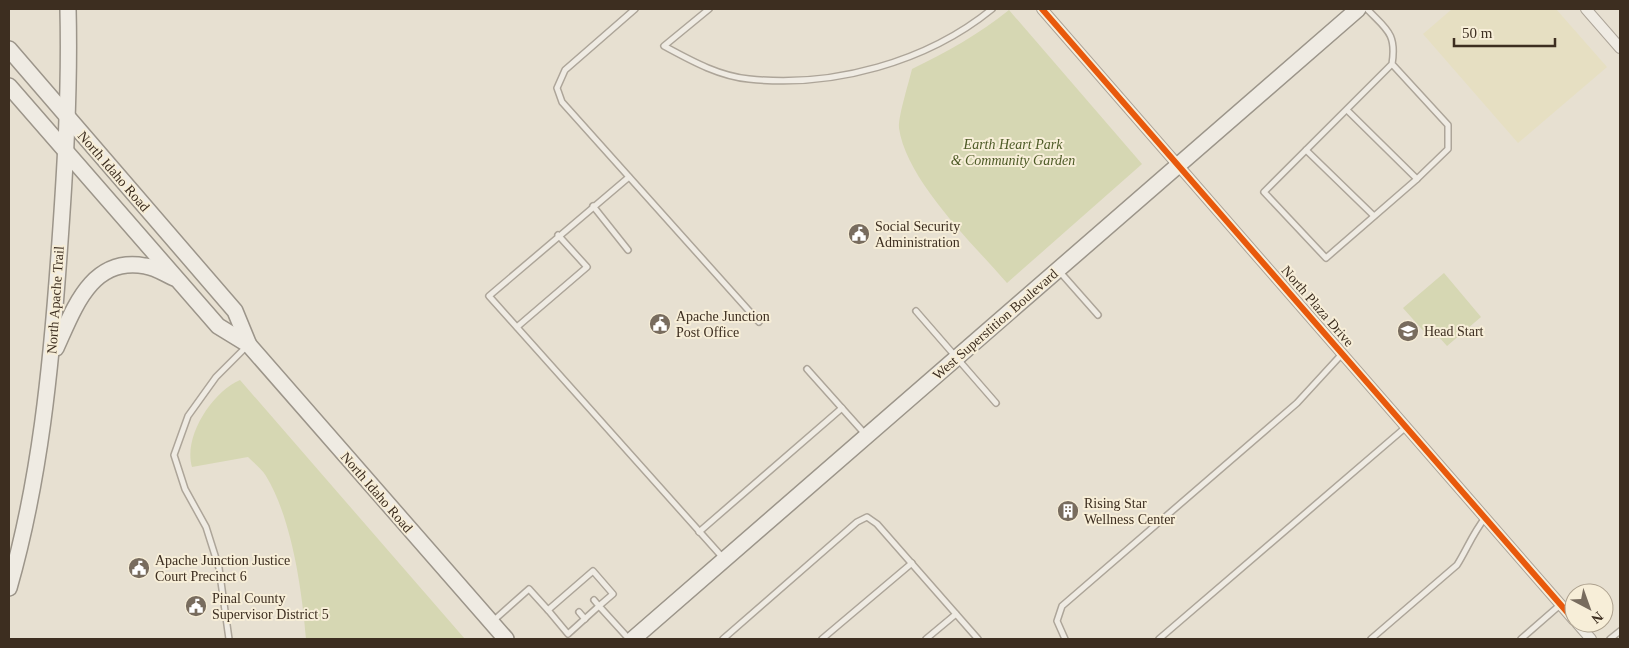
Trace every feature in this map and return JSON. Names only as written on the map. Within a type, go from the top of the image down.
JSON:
[{"type":"main road","name":"North Apache Trail","points":[[9,588],[23,540],[51,358],[68,117],[68,9]]},
{"type":"main road","name":"West Superstition Boulevard","points":[[633,639],[1358,9]]},
{"type":"main road","name":"North Idaho Road","points":[[9,49],[235,310],[249,345]]},
{"type":"main road","name":"North Idaho Road","points":[[9,86],[218,326],[249,345],[506,639]]},
{"type":"main road","points":[[51,358],[79,297],[103,273],[128,266],[147,266],[178,280]]},
{"type":"street","name":"North Plaza Drive","points":[[1042,9],[1179,164],[1564,609]]},
{"type":"street","points":[[1586,9],[1620,48]]},
{"type":"lane","points":[[635,9],[565,70],[557,88],[562,102],[758,322]]},
{"type":"lane","points":[[709,9],[664,46],[703,67],[748,79],[807,80],[851,74],[901,60],[944,40],[992,9]]},
{"type":"lane","points":[[1366,9],[1392,35],[1395,50],[1392,64],[1264,192],[1326,258],[1418,179],[1448,149],[1448,125],[1392,64]]},
{"type":"lane","points":[[1347,110],[1418,179]]},
{"type":"lane","points":[[1306,150],[1374,216]]},
{"type":"lane","points":[[629,177],[558,235],[489,296],[724,560]]},
{"type":"lane","points":[[593,206],[628,250]]},
{"type":"lane","points":[[516,327],[587,267],[558,235]]},
{"type":"lane","points":[[1058,269],[1098,315]]},
{"type":"lane","points":[[916,311],[996,403]]},
{"type":"lane","points":[[229,639],[219,568],[206,527],[185,489],[174,455],[188,416],[216,378],[249,345]]},
{"type":"lane","points":[[1065,639],[1057,621],[1062,606],[1297,403],[1342,354]]},
{"type":"lane","points":[[806,369],[867,436]]},
{"type":"lane","points":[[699,532],[842,408]]},
{"type":"lane","points":[[1159,639],[1406,427]]},
{"type":"lane","points":[[723,639],[857,522],[867,517],[877,524],[978,639]]},
{"type":"lane","points":[[1371,639],[1457,565],[1466,552],[1474,532],[1485,518]]},
{"type":"lane","points":[[822,639],[912,563]]},
{"type":"lane","points":[[491,623],[529,589],[568,634],[613,594],[592,571],[548,610]]},
{"type":"lane","points":[[579,583],[584,588]]},
{"type":"lane","points":[[564,595],[570,601]]},
{"type":"lane","points":[[594,600],[629,639]]},
{"type":"lane","points":[[1521,639],[1560,605]]},
{"type":"lane","points":[[579,612],[585,619]]},
{"type":"lane","points":[[926,639],[956,614]]},
{"type":"lane","points":[[1610,639],[1620,631]]},
{"type":"shaded area","points":[[1452,9],[1556,9],[1607,67],[1518,143],[1423,34]]},
{"type":"green space","name":"Earth Heart Park & Community Garden","points":[[1009,10],[1142,164],[1007,283],[943,211],[928,190],[914,169],[904,148],[899,123],[912,69],[962,42]]},
{"type":"green space","points":[[1444,273],[1481,317],[1447,346],[1439,337],[1437,339],[1432,333],[1428,336],[1403,308]]},
{"type":"green space","points":[[240,380],[465,639],[306,639],[302,599],[289,534],[275,493],[264,473],[248,457],[192,467],[190,455],[192,442],[202,417],[219,394]]},
{"type":"cycle path","points":[[1042,9],[1564,609]]},
{"type":"place","name":"Social Security Administration","points":[[859,234]]},
{"type":"place","name":"Apache Junction Post Office","points":[[660,324]]},
{"type":"place","name":"Head Start","points":[[1408,331]]},
{"type":"place","name":"Rising Star Wellness Center","points":[[1068,511]]},
{"type":"place","name":"Apache Junction Justice Court Precinct 6","points":[[139,568]]},
{"type":"place","name":"Pinal County Supervisor District 5","points":[[196,606]]}]
